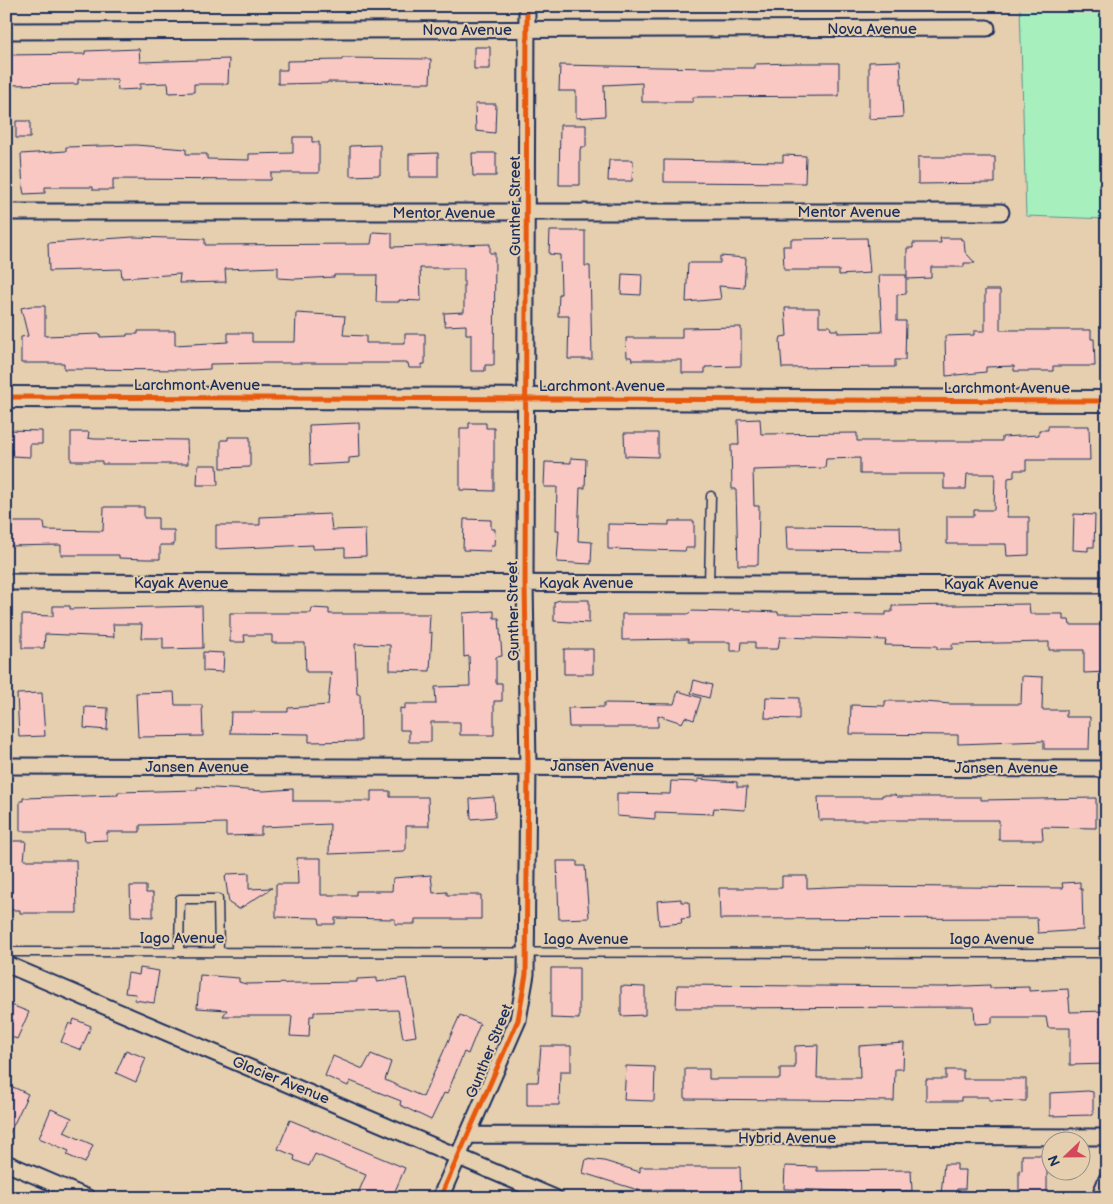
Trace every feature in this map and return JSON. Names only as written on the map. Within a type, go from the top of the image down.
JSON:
[{"type":"street","name":"Gunther Street","points":[[440,1198],[521,1013],[526,953],[528,766],[525,583],[528,213],[527,6]]},
{"type":"street","name":"Nova Avenue","points":[[6,31],[987,28]]},
{"type":"street","name":"Mentor Avenue","points":[[6,212],[1001,212]]},
{"type":"street","name":"Larchmont Avenue","points":[[6,398],[1107,401]]},
{"type":"street","name":"Kayak Avenue","points":[[6,582],[1107,585]]},
{"type":"street","name":"Jansen Avenue","points":[[6,766],[1107,769]]},
{"type":"street","name":"Glacier Avenue","points":[[6,964],[334,1102],[555,1198]]},
{"type":"street","name":"Hybrid Avenue","points":[[467,1135],[1107,1137]]},
{"type":"street","points":[[6,1163],[88,1198]]},
{"type":"street","points":[[1099,1198],[1107,1179]]},
{"type":"lane","points":[[709,584],[711,496]]},
{"type":"lane","points":[[179,952],[180,899],[218,899],[219,952]]},
{"type":"lane","name":"Iago Avenue","points":[[6,952],[1107,953]]},
{"type":"green space","points":[[1020,6],[1107,6],[1107,219],[1026,216]]},
{"type":"building","points":[[474,47],[490,47],[490,69],[474,69]]},
{"type":"building","points":[[139,49],[140,62],[229,59],[228,84],[194,84],[194,92],[169,93],[168,83],[140,84],[140,89],[118,90],[117,79],[78,79],[78,84],[6,85],[6,55],[85,54],[85,51]]},
{"type":"building","points":[[342,58],[431,59],[430,83],[327,82],[278,84],[278,70],[287,70],[287,61],[342,60]]},
{"type":"building","points":[[900,61],[903,117],[869,119],[869,62]]},
{"type":"building","points":[[839,63],[839,96],[693,97],[693,102],[642,102],[642,83],[604,85],[605,116],[576,118],[576,91],[559,91],[560,65],[755,68],[755,64]]},
{"type":"building","points":[[475,104],[496,104],[495,133],[476,131]]},
{"type":"building","points":[[16,121],[30,121],[30,138],[16,138]]},
{"type":"building","points":[[560,125],[586,125],[586,147],[581,147],[580,150],[580,185],[559,185]]},
{"type":"building","points":[[293,137],[312,137],[312,142],[319,142],[319,173],[271,173],[271,180],[113,179],[113,190],[93,190],[93,187],[45,187],[45,193],[24,194],[21,154],[66,151],[66,147],[136,145],[186,149],[186,154],[207,154],[207,159],[249,160],[249,154],[293,153]]},
{"type":"building","points":[[380,145],[380,175],[350,176],[350,146]]},
{"type":"building","points":[[438,153],[438,177],[409,177],[409,154]]},
{"type":"building","points":[[472,153],[496,153],[496,176],[473,176]]},
{"type":"building","points":[[783,155],[806,156],[805,183],[664,182],[664,160],[783,162]]},
{"type":"building","points":[[918,157],[995,157],[995,183],[918,184]]},
{"type":"building","points":[[609,160],[633,160],[632,181],[608,181]]},
{"type":"building","points":[[550,231],[585,231],[585,266],[590,266],[592,359],[568,359],[569,316],[558,316],[559,294],[561,294],[560,255],[549,254]]},
{"type":"building","points":[[373,232],[392,233],[392,247],[490,244],[490,253],[495,253],[494,365],[485,365],[485,371],[471,371],[471,334],[466,334],[466,325],[445,326],[444,313],[464,312],[464,268],[420,268],[421,301],[399,300],[399,302],[376,302],[377,275],[334,275],[334,277],[295,279],[278,278],[278,267],[225,269],[226,282],[179,283],[180,274],[122,278],[121,269],[49,271],[48,243],[133,237],[205,239],[205,245],[371,244]]},
{"type":"building","points":[[867,238],[870,273],[839,275],[839,270],[784,270],[783,246],[791,246],[791,239]]},
{"type":"building","points":[[940,238],[961,238],[961,240],[964,240],[965,252],[975,263],[964,263],[964,267],[931,267],[931,278],[907,279],[907,248],[913,248],[913,243],[941,243]]},
{"type":"building","points":[[720,256],[746,258],[744,288],[719,286],[721,299],[686,302],[688,263],[720,263]]},
{"type":"building","points":[[622,274],[642,275],[641,295],[621,294]]},
{"type":"building","points":[[879,275],[906,275],[906,294],[897,295],[897,321],[906,321],[905,360],[895,360],[895,367],[782,368],[780,341],[781,337],[787,336],[785,308],[819,308],[819,326],[830,326],[831,330],[838,330],[838,333],[882,332]]},
{"type":"building","points":[[985,290],[1000,290],[1000,330],[1091,330],[1091,339],[1094,339],[1095,366],[1053,366],[1053,371],[1014,371],[1014,366],[986,367],[986,372],[946,376],[945,336],[974,335],[974,331],[985,331]]},
{"type":"building","points":[[45,306],[45,336],[100,334],[100,337],[127,336],[127,334],[138,334],[138,331],[175,331],[175,345],[228,342],[228,333],[252,333],[252,342],[295,342],[296,313],[345,316],[343,335],[366,336],[366,343],[405,343],[405,334],[425,334],[425,364],[422,364],[422,368],[409,368],[408,363],[210,364],[210,369],[190,370],[64,369],[64,363],[21,363],[21,337],[28,336],[21,308]]},
{"type":"building","points":[[741,327],[741,366],[705,367],[705,373],[682,373],[682,360],[632,360],[631,357],[627,357],[626,338],[682,338],[682,328]]},
{"type":"building","points":[[760,419],[761,434],[857,433],[857,441],[1002,441],[1002,437],[1039,435],[1039,430],[1048,430],[1048,426],[1089,426],[1090,460],[1026,460],[1026,470],[1014,470],[1014,477],[1008,478],[1007,517],[1029,517],[1029,555],[1007,556],[1006,544],[947,544],[947,516],[974,516],[974,510],[994,510],[995,474],[967,474],[966,489],[944,489],[944,474],[860,474],[860,458],[826,459],[825,468],[753,470],[754,506],[759,506],[758,565],[738,565],[736,489],[732,489],[731,445],[739,445],[738,420]]},
{"type":"building","points":[[359,423],[360,457],[349,458],[349,463],[310,465],[309,425]]},
{"type":"building","points":[[469,423],[486,423],[486,428],[494,428],[494,491],[460,490],[460,428],[469,428]]},
{"type":"building","points":[[8,430],[42,431],[42,444],[30,444],[30,457],[12,456],[12,450],[7,450]]},
{"type":"building","points":[[71,432],[89,432],[88,438],[94,439],[187,440],[188,464],[102,464],[102,461],[71,461]]},
{"type":"building","points":[[624,433],[658,433],[658,457],[625,456]]},
{"type":"building","points":[[228,437],[250,437],[250,467],[221,468],[221,440],[228,440]]},
{"type":"building","points":[[571,458],[586,459],[585,488],[580,488],[578,541],[592,542],[591,564],[557,562],[559,530],[556,530],[557,487],[544,487],[545,462],[571,463]]},
{"type":"building","points":[[198,465],[217,465],[218,485],[197,485]]},
{"type":"building","points":[[104,507],[144,507],[144,518],[158,518],[158,530],[174,530],[174,545],[160,545],[160,559],[119,558],[119,555],[61,555],[61,545],[6,546],[6,522],[44,522],[45,530],[103,531]]},
{"type":"building","points":[[330,514],[332,530],[365,529],[366,556],[345,557],[345,548],[313,549],[313,545],[216,549],[216,525],[260,525],[260,517]]},
{"type":"building","points":[[1074,514],[1095,515],[1094,547],[1088,547],[1088,551],[1073,550]]},
{"type":"building","points":[[464,519],[491,520],[491,529],[495,529],[494,546],[491,546],[490,551],[463,550]]},
{"type":"building","points":[[669,521],[694,521],[694,548],[686,548],[685,551],[608,549],[608,524],[669,525]]},
{"type":"building","points":[[786,526],[900,527],[901,551],[787,550]]},
{"type":"building","points":[[560,600],[589,600],[589,623],[554,621],[554,602]]},
{"type":"building","points":[[1029,604],[1030,614],[1063,614],[1063,620],[1069,620],[1070,625],[1107,625],[1107,672],[1084,673],[1084,650],[1049,650],[1049,642],[952,644],[952,649],[937,649],[937,646],[885,645],[886,640],[780,637],[778,649],[755,649],[755,642],[742,642],[741,651],[730,651],[730,642],[688,642],[688,639],[622,640],[622,614],[688,614],[691,611],[729,612],[729,610],[778,612],[778,614],[886,615],[886,612],[892,612],[892,606]]},
{"type":"building","points":[[53,606],[70,606],[70,609],[202,606],[203,648],[163,649],[163,638],[141,638],[142,624],[113,624],[114,637],[45,634],[44,648],[22,648],[22,615],[53,616]]},
{"type":"building","points":[[312,608],[329,609],[329,614],[430,614],[429,633],[432,632],[430,671],[390,670],[390,645],[355,644],[357,694],[360,694],[361,741],[309,742],[309,734],[230,733],[231,712],[288,712],[288,708],[328,705],[331,672],[306,672],[305,643],[272,643],[272,635],[244,635],[245,642],[230,642],[230,613],[311,613]]},
{"type":"building","points":[[494,611],[494,618],[499,618],[502,656],[496,657],[496,683],[502,683],[502,701],[494,701],[494,735],[460,735],[460,722],[431,722],[431,742],[409,742],[409,730],[400,730],[400,708],[405,709],[405,704],[436,704],[435,687],[470,686],[469,656],[464,657],[463,613]]},
{"type":"building","points":[[564,649],[593,649],[593,674],[564,674]]},
{"type":"building","points":[[203,652],[224,653],[223,672],[203,671]]},
{"type":"building","points":[[1022,676],[1043,677],[1042,710],[1066,710],[1066,717],[1090,717],[1089,749],[1044,749],[1044,741],[958,744],[958,735],[850,734],[851,705],[885,706],[885,701],[951,704],[1021,704]]},
{"type":"building","points":[[694,680],[712,685],[709,698],[691,693]]},
{"type":"building","points":[[678,691],[701,698],[694,720],[685,717],[682,723],[658,715],[658,727],[569,727],[568,708],[604,707],[604,703],[674,704]]},
{"type":"building","points":[[174,692],[175,705],[202,705],[203,736],[138,737],[136,693]]},
{"type":"building","points":[[42,693],[45,736],[19,737],[17,694]]},
{"type":"building","points":[[766,697],[799,698],[799,719],[765,718]]},
{"type":"building","points":[[85,707],[108,708],[107,730],[84,728]]},
{"type":"building","points":[[698,779],[737,782],[737,787],[747,787],[745,810],[714,808],[713,814],[655,812],[655,819],[617,816],[617,793],[670,794],[671,781],[698,782]]},
{"type":"building","points":[[197,787],[264,791],[293,789],[293,801],[371,801],[371,791],[390,791],[390,797],[428,797],[429,826],[406,826],[406,849],[404,851],[329,854],[330,824],[261,827],[261,835],[226,836],[226,823],[140,825],[140,832],[107,832],[107,840],[85,841],[84,831],[20,831],[20,801],[23,801],[23,798],[118,795],[118,792],[197,790]]},
{"type":"building","points":[[882,795],[895,795],[897,797],[981,797],[981,800],[1096,798],[1096,828],[1042,827],[1043,840],[999,840],[999,820],[819,820],[818,797],[882,797]]},
{"type":"building","points":[[494,797],[495,817],[471,819],[470,799]]},
{"type":"building","points":[[6,841],[26,841],[24,860],[76,860],[77,913],[20,913],[20,910],[6,910]]},
{"type":"building","points":[[297,858],[321,858],[321,895],[356,895],[356,891],[392,891],[393,878],[431,875],[433,893],[447,892],[447,895],[481,895],[481,919],[415,919],[415,924],[395,924],[395,919],[335,918],[335,924],[320,924],[319,918],[276,917],[276,884],[298,884]]},
{"type":"building","points":[[557,861],[577,861],[577,866],[585,866],[589,918],[559,919]]},
{"type":"building","points":[[249,873],[249,889],[272,888],[239,909],[229,903],[225,876],[227,874]]},
{"type":"building","points":[[782,876],[807,876],[807,888],[852,886],[1063,888],[1062,883],[1080,882],[1080,889],[1082,889],[1083,930],[1038,933],[1037,918],[720,919],[719,888],[782,888]]},
{"type":"building","points":[[130,886],[146,886],[146,893],[153,893],[153,917],[131,916]]},
{"type":"building","points":[[681,899],[681,902],[689,902],[690,918],[681,919],[682,923],[659,925],[657,901]]},
{"type":"building","points":[[140,968],[159,971],[154,1003],[135,1000],[136,994],[125,993],[128,973],[139,975]]},
{"type":"building","points":[[551,968],[579,968],[579,1019],[551,1018]]},
{"type":"building","points":[[200,975],[239,978],[239,982],[246,984],[357,982],[357,979],[377,978],[377,982],[406,978],[416,1036],[403,1038],[398,1010],[314,1012],[314,1016],[310,1016],[309,1037],[290,1036],[292,1016],[223,1016],[227,1010],[197,1008]]},
{"type":"building","points":[[677,985],[942,987],[990,985],[990,988],[1029,987],[1029,991],[1068,989],[1070,1012],[1107,1011],[1107,1064],[1070,1065],[1070,1028],[1048,1028],[1046,1017],[992,1017],[992,1023],[975,1024],[974,1007],[676,1008]]},
{"type":"building","points":[[621,986],[645,987],[645,1015],[621,1016]]},
{"type":"building","points":[[6,1003],[29,1012],[17,1039],[6,1035]]},
{"type":"building","points":[[460,1015],[480,1024],[468,1054],[464,1052],[447,1094],[444,1093],[431,1120],[400,1105],[401,1101],[350,1081],[348,1086],[325,1076],[333,1056],[363,1069],[371,1054],[391,1062],[385,1080],[423,1097]]},
{"type":"building","points":[[74,1019],[91,1026],[81,1050],[61,1042],[69,1023],[72,1025]]},
{"type":"building","points":[[904,1043],[903,1069],[895,1069],[894,1101],[685,1099],[685,1069],[709,1069],[709,1079],[780,1079],[780,1068],[795,1068],[795,1046],[818,1045],[817,1078],[860,1078],[859,1046]]},
{"type":"building","points":[[541,1046],[571,1046],[571,1071],[560,1071],[559,1105],[527,1105],[527,1082],[538,1082]]},
{"type":"building","points":[[126,1050],[146,1058],[136,1082],[116,1073]]},
{"type":"building","points":[[626,1066],[655,1067],[654,1101],[624,1100]]},
{"type":"building","points":[[946,1070],[963,1070],[963,1079],[1026,1079],[1026,1101],[989,1100],[989,1097],[961,1097],[961,1101],[926,1101],[926,1079],[946,1079]]},
{"type":"building","points":[[13,1087],[28,1094],[6,1141],[6,1102]]},
{"type":"building","points":[[1093,1092],[1093,1115],[1050,1116],[1050,1093]]},
{"type":"building","points":[[51,1109],[72,1118],[64,1132],[93,1145],[85,1163],[67,1155],[69,1151],[39,1138]]},
{"type":"building","points":[[290,1120],[405,1168],[392,1198],[356,1198],[366,1175],[315,1154],[309,1166],[294,1160],[295,1156],[278,1149]]},
{"type":"building","points":[[1022,1155],[1040,1155],[1040,1182],[1047,1182],[1047,1198],[1019,1198],[1019,1170],[1022,1171]]},
{"type":"building","points":[[586,1159],[604,1161],[640,1172],[640,1167],[740,1167],[741,1198],[684,1198],[684,1190],[638,1190],[583,1173]]},
{"type":"building","points":[[944,1164],[957,1164],[957,1170],[966,1170],[965,1189],[957,1189],[956,1196],[941,1195]]},
{"type":"building","points":[[785,1166],[817,1167],[817,1171],[911,1170],[912,1191],[864,1191],[864,1198],[846,1198],[847,1191],[784,1189]]},
{"type":"cycle path","points":[[440,1198],[518,1020],[526,974],[528,766],[525,583],[527,6]]},
{"type":"cycle path","points":[[6,397],[1107,401]]}]
